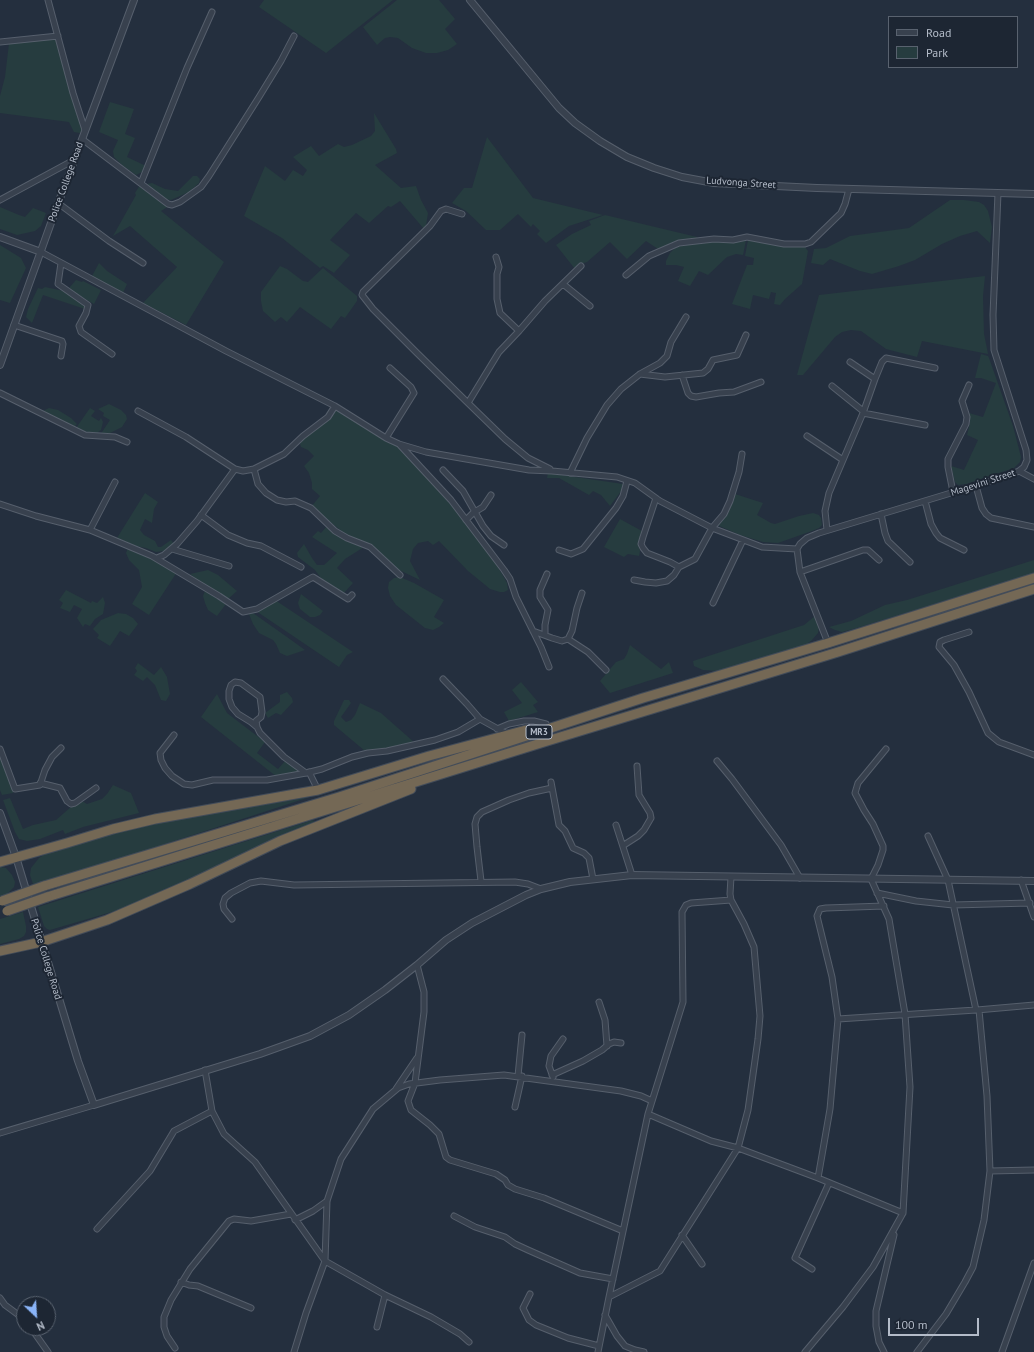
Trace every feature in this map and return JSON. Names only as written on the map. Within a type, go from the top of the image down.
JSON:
[{"type":"highway","name":"MR3","points":[[1,901],[44,886],[339,797],[643,698],[828,644],[1034,578]]},
{"type":"highway","name":"MR3","points":[[3,913],[47,897],[838,652],[1034,589]]},
{"type":"highway","points":[[0,862],[113,829],[155,819],[318,790],[429,756],[643,698]]},
{"type":"highway","points":[[0,951],[41,942],[107,920],[190,884],[280,841],[380,801],[544,742]]},
{"type":"street","points":[[48,0],[73,94],[85,130]]},
{"type":"street","name":"Police College Road","points":[[0,365],[58,203],[134,0]]},
{"type":"street","name":"Ludvonga Street","points":[[470,0],[558,108],[600,142],[654,168],[682,177],[714,183],[849,189],[1034,194]]},
{"type":"street","points":[[141,183],[187,68],[212,12]]},
{"type":"street","points":[[0,42],[58,36]]},
{"type":"street","points":[[82,139],[123,172],[141,183],[168,204],[172,205],[180,202],[201,187],[259,98],[294,36]]},
{"type":"street","points":[[0,200],[74,160]]},
{"type":"street","points":[[626,275],[649,256],[679,244],[714,240],[733,240],[747,237],[784,244],[809,243],[841,213],[849,189]]},
{"type":"street","name":"Magevini Street","points":[[797,549],[807,538],[827,530],[976,486],[1019,471],[1024,467],[1027,460],[1026,450],[994,350],[993,315],[998,194]]},
{"type":"street","points":[[58,203],[109,241],[143,263]]},
{"type":"street","points":[[462,214],[446,209],[441,211],[430,226],[363,292],[362,296],[373,309],[505,439],[528,458],[552,471]]},
{"type":"street","points":[[0,237],[41,252],[226,351],[335,406],[386,438],[399,444],[426,452],[529,470],[617,477],[635,484],[656,498],[712,528],[762,547],[797,549],[800,572],[828,644]]},
{"type":"street","points":[[496,257],[499,267],[497,274],[497,299],[500,313],[519,332]]},
{"type":"street","points":[[61,263],[58,284],[88,305],[79,326],[81,332],[112,354]]},
{"type":"street","points":[[468,403],[499,352],[519,332],[545,301],[581,266]]},
{"type":"street","points":[[563,284],[590,306]]},
{"type":"street","points":[[570,473],[587,438],[607,405],[621,389],[640,374],[660,363],[667,356],[671,342],[686,317]]},
{"type":"street","points":[[14,325],[62,341],[61,356]]},
{"type":"street","points":[[640,374],[665,377],[703,373],[708,369],[713,360],[736,355],[739,352],[746,335]]},
{"type":"street","points":[[827,530],[825,511],[829,493],[882,362],[886,358],[935,368]]},
{"type":"street","points":[[850,362],[875,380]]},
{"type":"street","points":[[386,438],[414,393],[411,387],[390,368]]},
{"type":"street","points":[[682,376],[688,393],[691,396],[696,397],[734,392],[761,382]]},
{"type":"street","points":[[953,492],[948,459],[966,424],[967,417],[962,401],[968,385]]},
{"type":"street","points":[[832,386],[863,412],[925,425]]},
{"type":"street","points":[[0,393],[85,435],[115,437],[127,442]]},
{"type":"street","points":[[138,411],[186,437],[235,470],[243,471],[254,469],[284,454],[303,436],[328,417],[335,406]]},
{"type":"street","points":[[807,436],[843,460]]},
{"type":"street","points":[[399,444],[451,500],[510,579],[516,597],[541,647],[549,667]]},
{"type":"street","points":[[634,580],[656,583],[667,581],[674,575],[679,567],[695,559],[712,528],[724,514],[730,501],[739,472],[742,454]]},
{"type":"street","points":[[254,469],[258,484],[266,493],[277,500],[286,502],[295,501],[311,508],[335,531],[370,547],[400,575]]},
{"type":"street","points":[[157,558],[172,549],[201,515],[235,470]]},
{"type":"street","points":[[443,470],[463,491],[476,511],[483,526],[491,536],[504,545]]},
{"type":"street","points":[[1019,471],[1034,479]]},
{"type":"street","points":[[559,550],[571,554],[583,549],[616,508],[623,496],[627,481]]},
{"type":"street","points":[[90,530],[115,482]]},
{"type":"street","points":[[976,486],[982,508],[991,518],[1034,527]]},
{"type":"street","points":[[466,520],[483,507],[491,495]]},
{"type":"street","points":[[656,498],[641,544],[647,552],[679,567]]},
{"type":"street","points":[[925,501],[931,524],[936,533],[940,538],[964,550]]},
{"type":"street","points":[[0,504],[36,516],[90,530],[157,558],[243,612],[257,609],[313,577],[348,599],[352,595]]},
{"type":"street","points":[[881,514],[888,541],[910,562]]},
{"type":"street","points":[[201,515],[228,535],[247,543],[261,546],[301,567]]},
{"type":"street","points":[[713,603],[743,540]]},
{"type":"street","points":[[172,549],[229,566]]},
{"type":"street","points":[[800,572],[863,550],[868,550],[878,560]]},
{"type":"street","points":[[545,636],[545,625],[548,610],[540,597],[540,590],[547,574]]},
{"type":"street","points":[[568,640],[572,631],[582,593]]},
{"type":"street","points":[[533,631],[562,641],[568,640],[588,652],[606,670]]},
{"type":"street","points":[[969,632],[944,640],[940,642],[939,647],[954,665],[969,692],[988,733],[999,742],[1034,755]]},
{"type":"street","points":[[442,679],[480,719],[508,735]]},
{"type":"street","points":[[256,727],[256,722],[261,717],[262,712],[260,697],[241,683],[235,682],[231,685],[229,692],[229,699],[232,707],[238,714],[251,722],[278,752],[290,762],[307,772],[318,790]]},
{"type":"street","points":[[174,735],[160,753],[160,760],[165,768],[184,784],[192,785],[213,780],[267,780],[322,769],[352,757],[403,748],[435,740],[458,732],[480,719]]},
{"type":"street","points":[[497,729],[509,724],[524,721],[534,721],[546,724]]},
{"type":"street","points":[[0,749],[15,789],[40,785],[45,770],[52,757],[61,748]]},
{"type":"street","points":[[871,879],[878,865],[883,846],[873,824],[855,792],[858,783],[886,749]]},
{"type":"street","points":[[716,761],[732,779],[781,844],[800,878]]},
{"type":"street","points":[[624,846],[644,830],[651,818],[650,813],[640,795],[637,766]]},
{"type":"street","points":[[551,782],[559,825],[565,831],[573,848],[584,853],[589,858],[593,879]]},
{"type":"street","points":[[40,783],[60,788],[67,801],[71,804],[75,803],[96,788]]},
{"type":"street","points":[[481,881],[477,847],[477,817],[482,812],[509,800],[529,793],[552,788]]},
{"type":"street","name":"Police College Road","points":[[0,813],[16,858],[78,1061],[94,1105]]},
{"type":"street","points":[[616,825],[624,846],[632,875]]},
{"type":"street","points":[[917,1352],[946,1314],[966,1282],[973,1267],[984,1220],[990,1171],[987,1096],[978,1010],[948,880],[928,836]]},
{"type":"street","points":[[0,1133],[260,1054],[310,1036],[349,1015],[385,990],[446,940],[472,923],[498,908],[541,889],[570,882],[632,875],[1034,881]]},
{"type":"street","points":[[609,1297],[660,1271],[738,1148],[748,1110],[760,1016],[754,947],[731,900],[730,894],[732,877]]},
{"type":"street","points":[[805,1352],[844,1306],[873,1268],[903,1213],[910,1087],[905,1014],[892,930],[884,906],[871,879]]},
{"type":"street","points":[[1021,880],[1034,918]]},
{"type":"street","points":[[232,919],[224,909],[223,904],[225,898],[231,893],[250,883],[261,881],[294,885],[481,881],[515,882],[528,884],[541,889]]},
{"type":"street","points":[[878,892],[916,901],[953,905],[1030,903]]},
{"type":"street","points":[[598,1352],[648,1114],[683,1002],[682,912],[686,905],[691,903],[731,900]]},
{"type":"street","points":[[818,1178],[830,1109],[838,1019],[833,984],[818,923],[817,913],[826,908],[884,906]]},
{"type":"street","points":[[417,965],[424,992],[424,1012],[415,1083],[410,1096],[409,1106],[416,1115],[430,1125],[439,1134],[444,1153],[450,1160],[496,1174],[505,1180],[510,1186],[544,1198],[623,1231]]},
{"type":"street","points":[[599,1002],[605,1020],[607,1046]]},
{"type":"street","points":[[838,1019],[978,1010],[1034,1004]]},
{"type":"street","points":[[515,1107],[520,1076],[522,1035]]},
{"type":"street","points":[[554,1082],[549,1066],[551,1056],[563,1039]]},
{"type":"street","points":[[552,1075],[583,1061],[614,1042],[621,1043]]},
{"type":"street","points":[[294,1352],[324,1261],[327,1201],[341,1159],[373,1109],[394,1091],[418,1056]]},
{"type":"street","points":[[205,1070],[212,1111],[224,1134],[255,1162],[324,1261],[385,1295],[431,1317],[460,1334],[469,1342]]},
{"type":"street","points":[[394,1091],[409,1084],[415,1083],[478,1076],[504,1075],[621,1091],[641,1096],[652,1101]]},
{"type":"street","points":[[97,1229],[152,1168],[174,1131],[212,1111]]},
{"type":"street","points":[[648,1114],[711,1141],[738,1148],[818,1178],[903,1213]]},
{"type":"street","points":[[990,1171],[1034,1170]]},
{"type":"street","points":[[812,1269],[795,1258],[829,1183]]},
{"type":"street","points":[[295,1220],[313,1211],[327,1201]]},
{"type":"street","points":[[175,1348],[167,1336],[164,1327],[164,1317],[171,1300],[190,1269],[229,1222],[234,1219],[251,1221],[291,1214]]},
{"type":"street","points":[[454,1216],[475,1227],[505,1237],[515,1244],[580,1273],[613,1279]]},
{"type":"street","points":[[884,1352],[879,1342],[876,1326],[876,1311],[896,1226]]},
{"type":"street","points":[[682,1235],[702,1264]]},
{"type":"street","points":[[1002,1352],[1034,1263]]},
{"type":"street","points":[[181,1282],[198,1286],[251,1308]]},
{"type":"street","points":[[530,1294],[524,1308],[528,1320],[536,1325],[568,1338],[599,1346]]},
{"type":"street","points":[[377,1327],[385,1295]]},
{"type":"street","points":[[0,1298],[5,1305],[16,1313]]},
{"type":"street","points":[[605,1315],[617,1336],[625,1346],[644,1352]]},
{"type":"street","points":[[37,1336],[48,1352]]},
{"type":"green space","points":[[264,0],[393,0],[326,53],[259,7]]},
{"type":"green space","points":[[397,0],[439,0],[455,19],[445,29],[457,44],[448,50],[437,53],[426,53],[412,48],[398,38],[385,38],[377,45],[363,27]]},
{"type":"green space","points":[[57,38],[82,129],[80,133],[74,132],[69,122],[0,113],[0,96],[5,77],[9,43]]},
{"type":"green space","points":[[110,102],[134,109],[125,134],[135,138],[127,157],[146,166],[142,172],[136,175],[114,157],[113,151],[118,140],[99,132]]},
{"type":"green space","points":[[374,113],[397,153],[375,165],[401,188],[416,186],[428,213],[426,226],[424,229],[400,201],[391,207],[388,206],[369,223],[356,213],[330,240],[350,255],[334,273],[323,266],[320,268],[282,238],[244,216],[265,166],[285,181],[293,170],[303,176],[307,170],[293,157],[311,146],[319,156],[338,144],[344,147],[371,136],[375,131]]},
{"type":"green space","points":[[487,137],[533,198],[603,215],[569,226],[546,243],[537,234],[540,231],[533,224],[531,227],[518,214],[500,230],[486,230],[466,211],[452,203],[464,188],[472,188]]},
{"type":"green space","points":[[193,176],[197,176],[200,179],[199,183],[189,192],[171,200],[165,199],[147,184],[152,183],[165,189],[178,191]]},
{"type":"green space","points":[[140,185],[169,206],[161,211],[224,262],[186,325],[143,303],[177,267],[130,226],[113,236]]},
{"type":"green space","points":[[950,200],[979,202],[984,205],[988,211],[992,227],[990,243],[977,231],[960,236],[942,244],[915,260],[872,274],[860,271],[830,259],[823,265],[811,263],[814,249],[826,248],[850,236],[909,228]]},
{"type":"green space","points":[[0,207],[25,217],[33,208],[46,213],[41,226],[35,231],[17,235],[0,229]]},
{"type":"green space","points":[[605,215],[697,237],[697,239],[680,241],[658,249],[646,241],[627,259],[610,242],[587,262],[581,264],[575,269],[556,245],[572,234],[591,225],[589,221]]},
{"type":"green space","points":[[746,240],[743,255],[736,254],[727,257],[708,275],[699,271],[690,286],[678,281],[684,267],[666,265],[666,261],[670,253],[681,245],[689,243],[700,244],[711,241],[738,242]]},
{"type":"green space","points":[[748,240],[788,246],[803,245],[808,251],[802,284],[780,305],[774,304],[776,293],[771,292],[769,299],[753,295],[750,309],[732,304],[747,265],[753,265],[754,258],[745,256]]},
{"type":"green space","points":[[0,245],[21,258],[26,268],[10,303],[0,300]]},
{"type":"green space","points":[[99,263],[107,271],[127,284],[123,293],[92,276]]},
{"type":"green space","points":[[280,266],[287,269],[303,281],[308,282],[323,268],[357,296],[357,301],[345,318],[341,316],[331,329],[300,307],[287,322],[281,317],[275,322],[263,311],[261,292]]},
{"type":"green space","points":[[985,276],[983,296],[984,334],[988,354],[922,341],[917,357],[886,349],[861,331],[851,330],[842,332],[835,337],[803,375],[797,375],[819,295]]},
{"type":"green space","points":[[76,280],[83,281],[101,290],[94,304],[71,291],[69,288]]},
{"type":"green space","points":[[45,287],[64,291],[85,304],[85,309],[43,295],[32,323],[26,317],[28,309],[38,288],[42,289]]},
{"type":"green space","points":[[981,354],[988,356],[989,358],[1013,426],[1021,457],[1020,462],[1014,468],[966,484],[958,485],[955,482],[951,466],[964,470],[978,440],[967,435],[970,423],[969,413],[983,417],[996,383],[981,378],[975,378]]},
{"type":"green space","points":[[109,404],[121,410],[126,415],[127,419],[122,427],[108,434],[100,435],[110,420],[103,416],[104,413],[98,409]]},
{"type":"green space","points":[[49,408],[58,410],[71,418],[77,424],[74,427],[43,411]]},
{"type":"green space","points":[[90,408],[95,411],[91,416],[99,421],[101,418],[103,422],[101,430],[97,433],[81,431],[76,428]]},
{"type":"green space","points":[[336,409],[400,448],[461,516],[497,565],[507,583],[508,590],[500,592],[490,589],[468,571],[439,541],[433,545],[428,541],[418,543],[413,549],[410,561],[420,580],[397,569],[371,546],[348,536],[311,507],[320,496],[312,489],[309,473],[304,466],[314,456],[308,450],[301,447],[300,444],[302,440],[327,421]]},
{"type":"green space","points":[[548,473],[623,484],[622,490],[610,506],[601,495],[593,491],[589,495],[559,478],[547,478]]},
{"type":"green space","points":[[145,493],[158,502],[154,509],[152,523],[145,519],[140,530],[144,535],[155,541],[158,547],[161,547],[171,540],[174,544],[164,551],[156,552],[117,538]]},
{"type":"green space","points":[[735,494],[763,503],[757,515],[771,523],[775,524],[813,513],[819,515],[822,525],[812,531],[778,543],[763,542],[740,535],[717,525],[727,514]]},
{"type":"green space","points":[[620,519],[642,531],[640,535],[639,556],[628,554],[624,557],[604,547]]},
{"type":"green space","points":[[327,526],[364,547],[345,559],[337,568],[353,583],[343,594],[323,581],[315,570],[298,557],[297,553],[304,544],[317,565],[324,565],[337,553],[312,537],[318,531],[321,533]]},
{"type":"green space","points":[[128,548],[140,552],[177,572],[149,615],[132,604],[142,587],[139,570],[129,560],[126,553]]},
{"type":"green space","points":[[1034,560],[1034,573],[842,632],[829,627],[851,621],[885,605],[907,600]]},
{"type":"green space","points":[[208,570],[218,575],[237,591],[228,599],[198,581],[190,574]]},
{"type":"green space","points":[[400,577],[444,600],[434,617],[444,623],[433,630],[425,628],[396,605],[390,596],[388,588],[389,582],[394,578]]},
{"type":"green space","points":[[66,590],[91,603],[92,601],[97,603],[103,597],[105,603],[103,614],[95,619],[90,626],[85,624],[83,627],[77,618],[82,609],[74,605],[70,612],[60,608],[63,603],[59,600]]},
{"type":"green space","points":[[205,591],[226,604],[217,616],[208,610],[203,596]]},
{"type":"green space","points":[[301,594],[323,611],[320,615],[310,617],[300,609],[298,603]]},
{"type":"green space","points":[[275,600],[353,652],[347,655],[339,667],[256,611]]},
{"type":"green space","points":[[118,613],[126,614],[133,618],[138,624],[129,636],[120,631],[110,646],[97,638],[99,635],[93,629],[101,620]]},
{"type":"green space","points":[[253,613],[305,650],[287,656],[280,653],[273,640],[259,633],[249,614]]},
{"type":"green space","points":[[815,616],[819,626],[818,633],[806,645],[717,671],[703,670],[694,666],[693,661],[804,625]]},
{"type":"green space","points":[[630,645],[661,669],[669,662],[673,673],[610,693],[600,681],[616,662],[624,659]]},
{"type":"green space","points":[[138,663],[154,675],[161,667],[167,677],[170,694],[166,701],[161,700],[155,685],[147,677],[143,681],[134,675],[137,671],[135,668]]},
{"type":"green space","points":[[521,682],[538,702],[533,705],[538,712],[509,721],[504,712],[522,703],[512,690]]},
{"type":"green space","points":[[287,692],[292,698],[293,702],[281,715],[276,713],[268,718],[265,713],[280,702],[280,695]]},
{"type":"green space","points":[[217,694],[227,713],[265,742],[257,753],[278,769],[285,761],[302,772],[277,777],[201,717]]},
{"type":"green space","points":[[344,700],[349,700],[351,703],[341,717],[346,722],[351,720],[355,715],[360,703],[381,713],[415,743],[377,751],[365,751],[334,725],[334,721]]},
{"type":"green space","points":[[0,754],[13,793],[2,795],[0,790]]},
{"type":"green space","points":[[113,785],[131,793],[139,813],[83,827],[65,834],[63,830],[40,839],[27,841],[19,839],[3,800],[10,798],[23,829],[33,825],[56,820],[72,806],[82,801],[87,804],[102,799]]},
{"type":"green space","points":[[310,797],[45,883],[33,884],[30,875],[31,868],[39,858],[48,852],[68,845],[159,822]]},
{"type":"green space","points":[[313,820],[314,822],[144,900],[115,911],[50,930],[44,926],[38,907]]},
{"type":"green space","points":[[0,867],[6,868],[12,875],[15,882],[14,887],[7,894],[0,897]]},
{"type":"green space","points":[[23,912],[26,926],[24,936],[19,939],[0,944],[0,919]]}]
